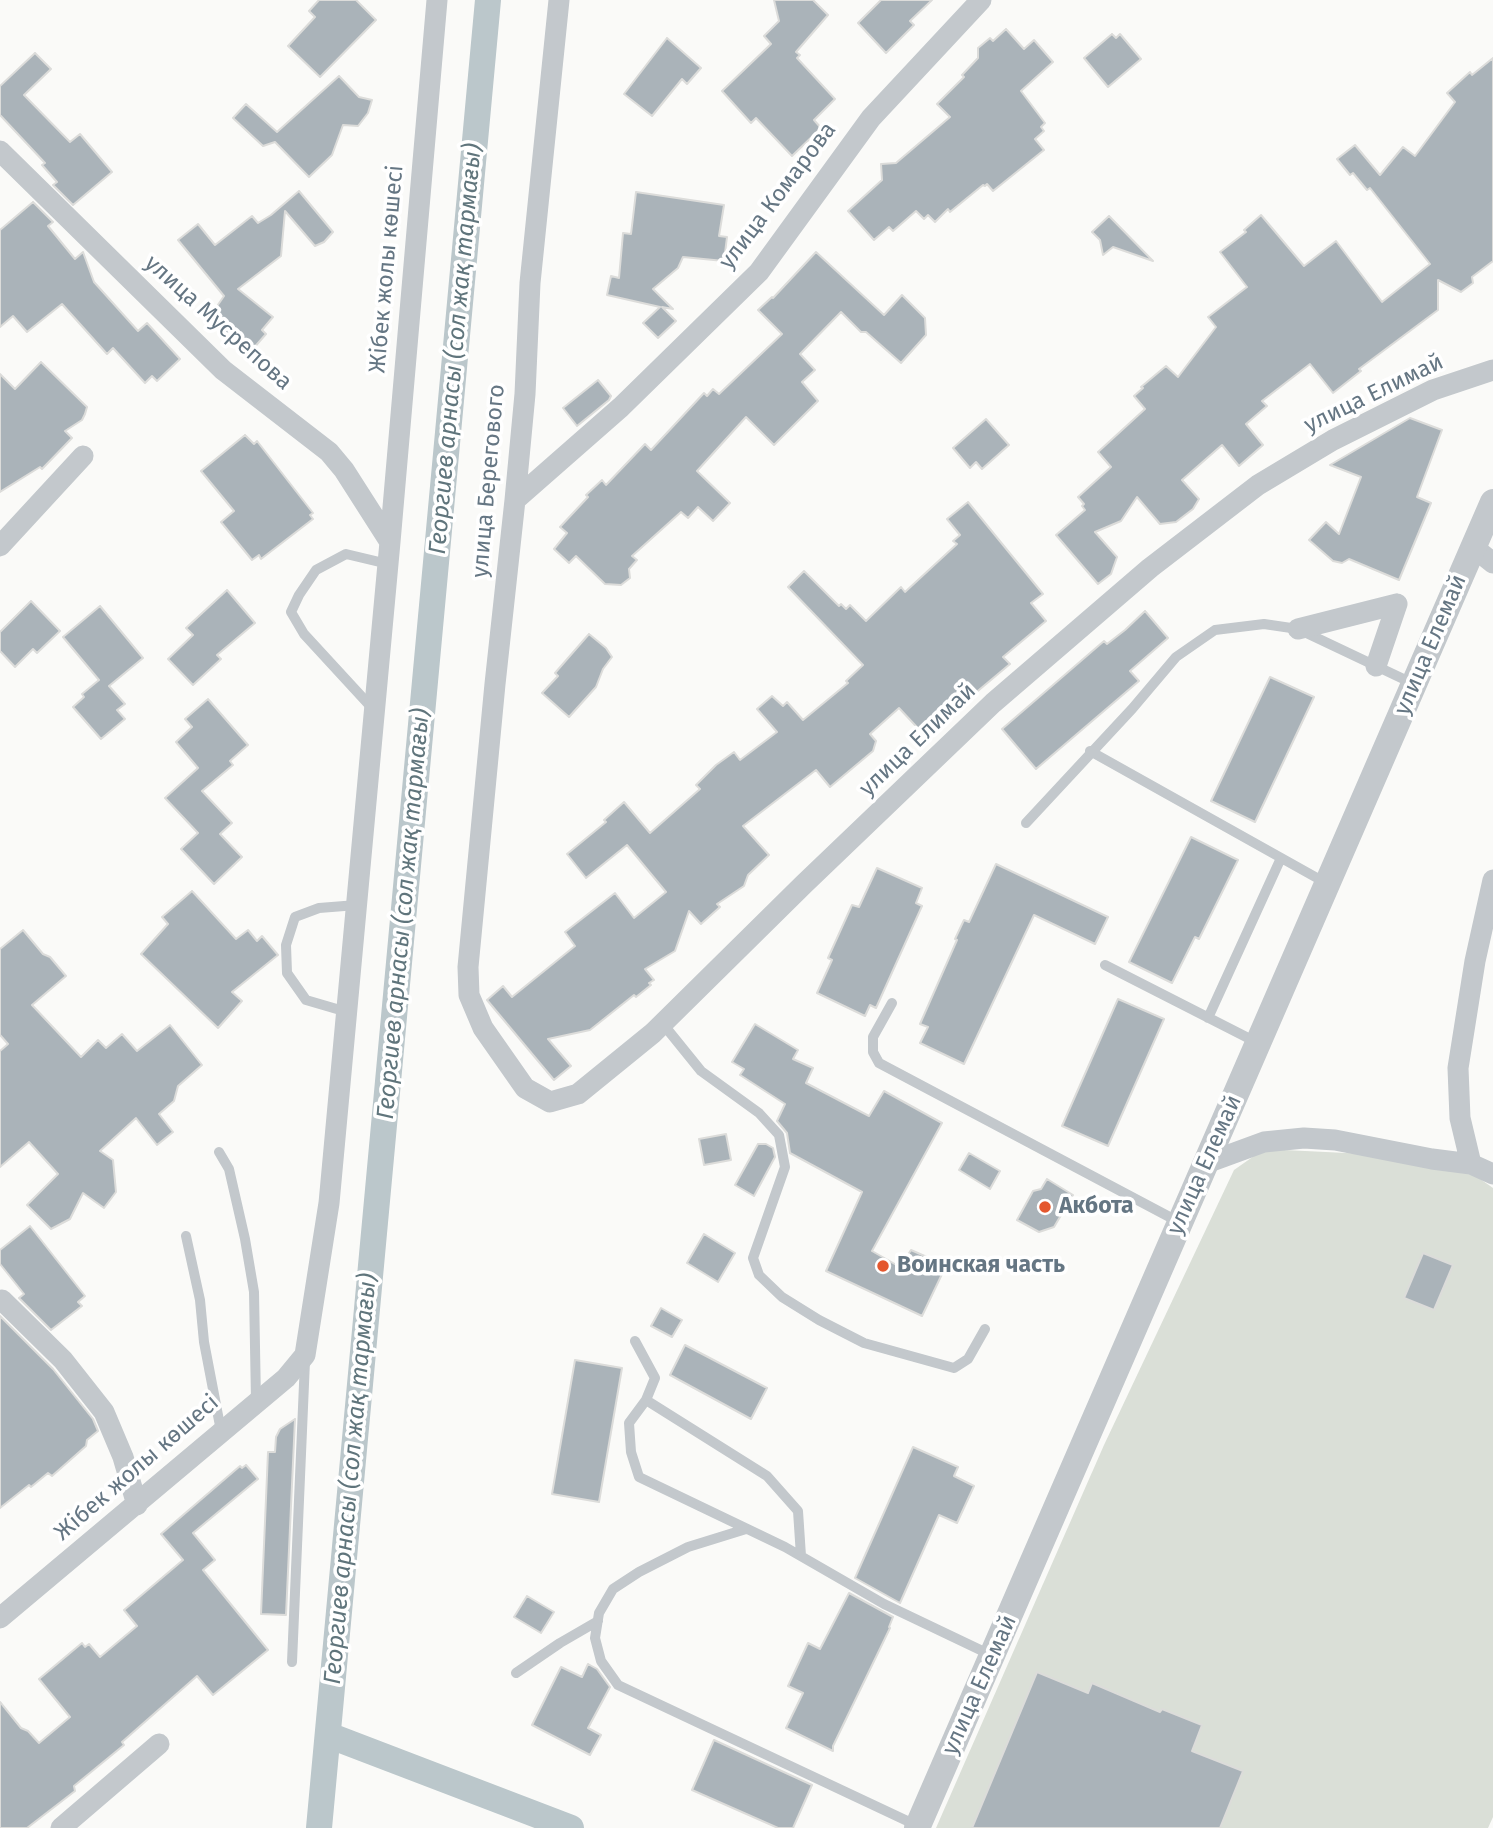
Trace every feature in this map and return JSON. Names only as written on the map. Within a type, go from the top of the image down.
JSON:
[{"type":"street","name":"Жібек жолы көшесі","points":[[0,1619],[286,1378],[305,1355],[329,1203],[437,0]]},
{"type":"street","name":"улица Берегового","points":[[468,967],[525,394],[530,283],[559,0]]},
{"type":"street","name":"улица Комарова","points":[[515,500],[621,407],[759,272],[871,118],[981,0]]},
{"type":"street","name":"улица Мусрепова","points":[[0,151],[223,369],[329,452],[344,470],[390,541]]},
{"type":"street","name":"улица Елимай","points":[[468,967],[469,995],[483,1028],[525,1088],[550,1102],[579,1094],[663,1024],[993,703],[1150,568],[1258,485],[1333,440],[1433,390],[1493,370]]},
{"type":"street","points":[[0,546],[83,456]]},
{"type":"street","name":"улица Елемай","points":[[920,1827],[1204,1164],[1414,684],[1483,555],[1493,502]]},
{"type":"street","points":[[1298,629],[1397,604],[1376,666]]},
{"type":"street","points":[[1471,1164],[1460,1118],[1458,1068],[1475,961],[1493,880]]},
{"type":"street","points":[[1204,1164],[1264,1142],[1304,1138],[1335,1140],[1471,1164],[1493,1174]]},
{"type":"street","points":[[2,1300],[63,1360],[104,1412],[123,1457],[137,1505]]},
{"type":"street","points":[[61,1828],[159,1744]]},
{"type":"lane","points":[[375,711],[304,634],[291,612],[316,570],[346,554],[388,564]]},
{"type":"lane","points":[[1026,823],[1090,751],[1132,709],[1176,657],[1215,630],[1264,624],[1298,629],[1414,684]]},
{"type":"lane","points":[[1090,751],[1328,884]]},
{"type":"lane","points":[[1208,1018],[1281,858]]},
{"type":"lane","points":[[347,1012],[306,1000],[287,974],[286,945],[295,917],[319,908],[357,905]]},
{"type":"lane","points":[[1105,965],[1258,1043]]},
{"type":"lane","points":[[892,1003],[873,1037],[873,1052],[879,1063],[1180,1222]]},
{"type":"lane","points":[[663,1024],[701,1071],[759,1114],[779,1135],[785,1167],[754,1258],[760,1275],[782,1297],[818,1320],[864,1343],[954,1368],[968,1359],[985,1329]]},
{"type":"lane","points":[[219,1152],[229,1169],[254,1292],[256,1402]]},
{"type":"lane","points":[[186,1236],[200,1300],[204,1342],[220,1431]]},
{"type":"lane","points":[[635,1341],[656,1378],[646,1400],[629,1423],[631,1452],[639,1477],[800,1556],[884,1604],[993,1656]]},
{"type":"lane","points":[[292,1662],[305,1355]]},
{"type":"lane","points":[[646,1400],[768,1476],[798,1511],[800,1556]]},
{"type":"lane","points":[[746,1529],[688,1547],[639,1572],[613,1590],[599,1613],[595,1638],[601,1661],[618,1685],[920,1827]]},
{"type":"lane","points":[[516,1673],[598,1621]]},
{"type":"shaded area","points":[[1264,1149],[1387,1155],[1466,1169],[1493,1188],[1493,1817],[1488,1828],[936,1828],[1104,1445],[1234,1170]]},
{"type":"building","points":[[319,0],[356,0],[376,20],[320,77],[288,46],[315,17],[309,11]]},
{"type":"building","points":[[774,0],[813,0],[828,15],[796,52],[800,55],[797,58],[835,99],[814,120],[821,128],[792,156],[756,118],[751,123],[722,91],[771,44],[764,36],[779,21]]},
{"type":"building","points":[[881,0],[932,0],[910,21],[914,25],[886,53],[858,23]]},
{"type":"building","points":[[1006,29],[1024,49],[1034,40],[1053,62],[1021,91],[1045,123],[1041,127],[1044,131],[1035,139],[1044,150],[993,191],[987,184],[983,185],[950,212],[948,209],[935,222],[928,215],[924,219],[916,211],[893,231],[889,227],[874,240],[848,211],[882,180],[881,164],[896,163],[950,117],[937,104],[964,77],[962,75],[978,58],[978,48],[990,38],[993,41]]},
{"type":"building","points":[[1112,34],[1116,38],[1120,34],[1141,59],[1108,87],[1084,58]]},
{"type":"building","points":[[667,38],[701,68],[687,84],[682,79],[652,116],[624,94]]},
{"type":"building","points":[[35,53],[51,69],[24,95],[70,142],[80,134],[112,172],[73,205],[53,185],[57,182],[42,165],[45,163],[0,115],[0,86]]},
{"type":"building","points":[[1493,58],[1493,261],[1472,277],[1473,283],[1461,292],[1438,280],[1438,310],[1359,369],[1361,371],[1333,393],[1310,364],[1262,401],[1267,406],[1246,424],[1263,445],[1239,466],[1222,445],[1182,480],[1199,499],[1193,509],[1176,522],[1160,524],[1137,497],[1121,521],[1095,532],[1117,557],[1111,574],[1098,584],[1056,535],[1085,510],[1078,497],[1111,467],[1098,452],[1145,409],[1134,396],[1166,366],[1178,377],[1216,327],[1208,317],[1247,287],[1220,252],[1246,232],[1244,230],[1261,215],[1304,266],[1336,241],[1382,302],[1430,264],[1370,188],[1367,190],[1337,159],[1355,145],[1380,175],[1403,147],[1415,156],[1455,102],[1447,93],[1470,72],[1472,75]]},
{"type":"building","points":[[339,76],[359,97],[372,100],[368,113],[358,126],[343,125],[332,155],[309,177],[275,142],[263,146],[233,118],[246,104],[277,132]]},
{"type":"building","points":[[299,191],[333,232],[324,242],[315,246],[285,211],[281,256],[238,289],[273,317],[262,330],[266,334],[252,350],[244,350],[219,330],[227,322],[213,312],[224,296],[178,240],[198,224],[215,245],[252,216],[258,223],[271,215]]},
{"type":"building","points":[[636,192],[724,205],[719,236],[727,237],[724,261],[683,257],[678,268],[653,289],[673,309],[662,307],[676,321],[658,338],[643,323],[660,307],[607,295],[611,276],[619,278],[623,233],[631,234]]},
{"type":"building","points":[[33,202],[53,222],[48,226],[75,259],[83,252],[94,282],[138,331],[147,323],[180,359],[157,381],[152,376],[145,383],[113,348],[107,354],[62,304],[27,332],[13,316],[0,327],[0,230]]},
{"type":"building","points":[[1109,216],[1153,261],[1113,247],[1103,255],[1100,240],[1092,232]]},
{"type":"building","points":[[816,252],[884,315],[902,295],[925,318],[926,335],[901,363],[866,332],[861,332],[841,312],[800,354],[815,370],[802,382],[818,401],[774,445],[746,417],[697,471],[730,503],[713,521],[698,507],[688,518],[681,512],[632,556],[637,560],[629,569],[630,578],[621,585],[605,584],[576,556],[569,563],[554,549],[567,533],[560,527],[602,480],[606,485],[645,444],[651,450],[704,393],[707,396],[713,389],[719,394],[782,334],[758,310],[773,298]]},
{"type":"building","points":[[41,362],[87,407],[85,414],[82,420],[65,431],[72,438],[42,469],[40,467],[0,492],[0,374],[15,389]]},
{"type":"building","points":[[598,380],[611,396],[577,426],[563,408]]},
{"type":"building","points":[[1410,418],[1442,430],[1417,497],[1431,503],[1399,580],[1349,559],[1342,563],[1333,561],[1309,540],[1326,522],[1339,534],[1361,477],[1330,465]]},
{"type":"building","points":[[986,419],[1009,445],[982,469],[976,462],[970,468],[953,448]]},
{"type":"building","points":[[245,435],[254,444],[257,441],[313,513],[310,515],[313,519],[261,559],[259,555],[252,560],[221,522],[234,511],[201,471]]},
{"type":"building","points":[[968,502],[1043,594],[1031,603],[1046,621],[1003,657],[1010,664],[967,700],[928,739],[899,708],[870,734],[876,741],[873,751],[830,787],[816,770],[743,826],[769,855],[748,875],[744,886],[717,904],[720,907],[701,924],[689,911],[675,951],[645,969],[654,980],[649,983],[651,985],[590,1030],[548,1039],[571,1066],[554,1080],[487,1000],[503,986],[512,997],[575,946],[565,932],[615,893],[634,918],[666,892],[627,845],[586,878],[567,854],[606,822],[604,820],[624,802],[650,833],[700,789],[696,785],[716,765],[734,752],[740,760],[777,732],[757,709],[772,696],[783,706],[787,702],[803,720],[848,683],[846,681],[863,665],[788,587],[804,571],[839,606],[841,604],[846,609],[850,605],[866,621],[901,587],[905,592],[957,544],[953,541],[960,535],[947,519]]},
{"type":"building","points":[[227,590],[255,623],[217,655],[221,659],[193,685],[168,659],[193,635],[186,628]]},
{"type":"building","points":[[31,601],[60,631],[37,653],[33,649],[15,667],[0,651],[0,632]]},
{"type":"building","points":[[100,606],[143,658],[109,686],[125,704],[117,710],[125,719],[101,739],[73,707],[84,697],[82,694],[99,680],[63,637]]},
{"type":"building","points":[[1145,611],[1168,638],[1130,671],[1139,681],[1036,769],[1002,729],[1104,641],[1107,644]]},
{"type":"building","points":[[589,634],[606,648],[612,657],[603,669],[596,687],[569,717],[542,693],[558,676],[555,673]]},
{"type":"building","points":[[1270,677],[1314,697],[1255,822],[1211,801]]},
{"type":"building","points":[[208,699],[248,745],[230,761],[233,765],[202,791],[232,823],[220,834],[242,857],[214,884],[181,849],[198,833],[165,798],[198,768],[176,742],[192,727],[185,719]]},
{"type":"building","points":[[1191,837],[1238,860],[1199,939],[1195,937],[1172,983],[1129,962]]},
{"type":"building","points":[[996,864],[1108,917],[1095,944],[1034,915],[964,1064],[920,1043],[928,1027],[920,1024],[964,920],[969,922]]},
{"type":"building","points":[[877,868],[922,888],[916,903],[922,906],[876,1008],[870,1005],[865,1016],[817,993],[832,960],[828,958],[852,905],[859,907]]},
{"type":"building","points":[[192,891],[236,939],[248,930],[257,941],[262,936],[278,955],[232,992],[242,1001],[218,1028],[141,954],[168,924],[162,917]]},
{"type":"building","points":[[23,930],[66,976],[32,1005],[81,1057],[98,1040],[106,1048],[122,1034],[137,1051],[170,1025],[202,1065],[178,1086],[174,1101],[159,1114],[173,1132],[157,1145],[136,1118],[100,1151],[113,1160],[116,1192],[104,1208],[83,1193],[70,1219],[51,1229],[27,1205],[58,1174],[29,1142],[0,1167],[0,1051],[8,1044],[0,1035],[0,949]]},
{"type":"building","points":[[1118,999],[1164,1019],[1108,1146],[1062,1126]]},
{"type":"building","points":[[755,1024],[798,1050],[793,1059],[813,1068],[806,1083],[869,1116],[884,1091],[942,1123],[872,1251],[900,1267],[911,1250],[936,1261],[943,1272],[922,1316],[826,1271],[862,1192],[790,1153],[787,1133],[777,1121],[785,1104],[740,1075],[744,1069],[732,1062]]},
{"type":"building","points":[[726,1134],[731,1160],[704,1165],[699,1139]]},
{"type":"building","points":[[758,1144],[773,1148],[775,1157],[754,1196],[735,1185]]},
{"type":"building","points":[[969,1153],[1000,1171],[990,1189],[959,1170]]},
{"type":"building","name":"Акбота","points":[[1047,1179],[1073,1195],[1054,1227],[1039,1232],[1017,1220],[1033,1191],[1041,1189]]},
{"type":"building","points":[[30,1226],[85,1296],[78,1302],[82,1306],[51,1330],[19,1298],[24,1294],[0,1264],[0,1250]]},
{"type":"building","points":[[704,1234],[735,1253],[718,1282],[687,1263]]},
{"type":"building","points":[[1423,1253],[1453,1265],[1434,1310],[1404,1298]]},
{"type":"building","points":[[661,1308],[682,1320],[672,1337],[651,1326]]},
{"type":"building","points":[[0,1316],[53,1369],[93,1419],[98,1431],[87,1440],[86,1446],[52,1476],[48,1473],[0,1508]]},
{"type":"building","points":[[685,1345],[767,1388],[751,1419],[670,1375]]},
{"type":"building","points":[[575,1360],[622,1368],[599,1502],[552,1494]]},
{"type":"building","points":[[295,1419],[286,1615],[261,1614],[268,1452],[275,1452],[276,1437],[280,1429]]},
{"type":"building","points":[[913,1447],[958,1467],[954,1476],[974,1486],[957,1523],[939,1515],[900,1603],[855,1578]]},
{"type":"building","points":[[246,1465],[258,1479],[193,1533],[215,1560],[203,1570],[268,1650],[213,1695],[197,1676],[122,1742],[124,1745],[74,1786],[75,1791],[27,1828],[0,1828],[0,1702],[21,1728],[28,1731],[39,1743],[70,1717],[39,1679],[82,1643],[85,1647],[89,1644],[100,1657],[137,1626],[124,1610],[183,1560],[161,1534],[240,1466],[242,1468]]},
{"type":"building","points":[[849,1593],[893,1617],[833,1751],[786,1728],[803,1693],[788,1686],[808,1643],[820,1649]]},
{"type":"building","points":[[527,1596],[554,1612],[541,1633],[514,1617]]},
{"type":"building","points":[[588,1664],[597,1669],[610,1687],[588,1728],[601,1735],[590,1755],[532,1725],[561,1667],[582,1677]]},
{"type":"building","points":[[1037,1672],[1088,1693],[1092,1683],[1160,1712],[1162,1709],[1202,1725],[1192,1751],[1243,1771],[1220,1828],[972,1828]]},
{"type":"building","points":[[714,1740],[812,1785],[793,1828],[778,1828],[692,1790]]},
{"type":"waterway","name":"Георгиев арнасы (сол жақ тармағы)","points":[[319,1828],[488,0]]},
{"type":"waterway","points":[[328,1735],[571,1828]]},
{"type":"place","name":"Акбота","points":[[1045,1207]]},
{"type":"place","name":"Воинская часть","points":[[883,1266]]}]
